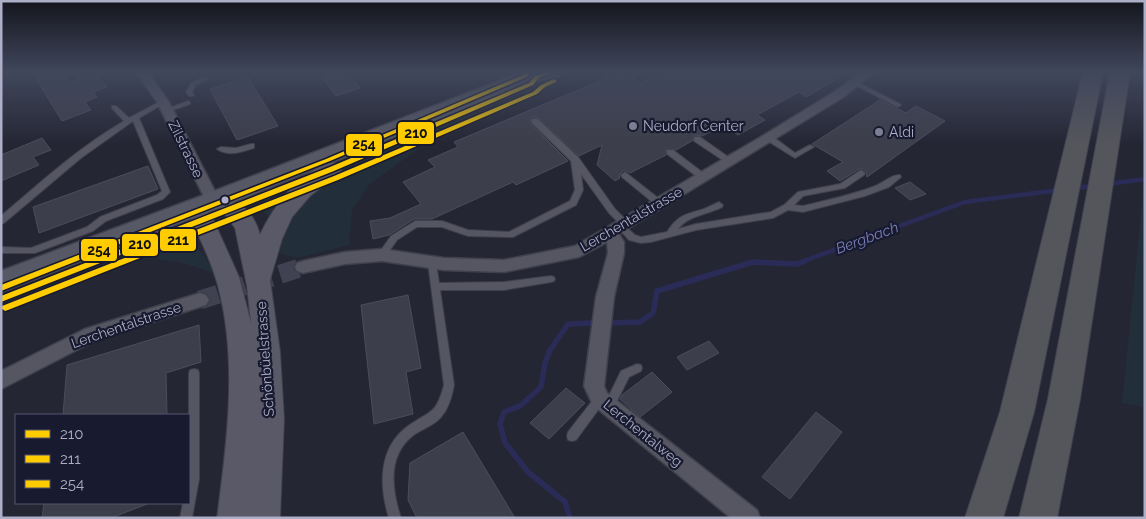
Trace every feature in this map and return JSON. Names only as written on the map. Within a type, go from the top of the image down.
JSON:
[{"type":"highway","points":[[984,518],[1006,452],[1043,298],[1088,96]]},
{"type":"highway","points":[[1038,518],[1067,381],[1116,96]]},
{"type":"highway","points":[[972,518],[1006,452]]},
{"type":"main road","points":[[1,299],[215,210],[479,96]]},
{"type":"main road","points":[[1,282],[215,210],[332,168],[502,96]]},
{"type":"main road","points":[[259,286],[267,245],[275,223],[288,204],[310,183],[332,168]]},
{"type":"main road","name":"Schönbüelstrasse","points":[[215,210],[246,225],[259,286],[267,352],[270,419],[264,518]]},
{"type":"main road","name":"Schönbüelstrasse","points":[[215,210],[221,260],[233,296],[238,328],[243,403],[240,459],[233,518]]},
{"type":"street","name":"Zilstrasse","points":[[158,96],[165,106],[215,210]]},
{"type":"street","name":"Lerchentalstrasse","points":[[303,267],[346,258],[382,255],[432,263],[479,266],[529,262],[579,251],[769,138],[831,96]]},
{"type":"street","name":"Lerchentalweg","points":[[619,228],[616,252],[605,297],[594,386],[604,403],[750,518]]},
{"type":"street","name":"Lerchentalstrasse","points":[[1,381],[91,334],[200,300]]},
{"type":"lane","points":[[889,96],[898,104]]},
{"type":"lane","points":[[1,221],[90,146],[131,119],[165,106],[188,103]]},
{"type":"lane","points":[[1,250],[32,251],[90,228],[103,219],[160,197],[166,192],[131,119],[114,107]]},
{"type":"lane","points":[[535,121],[575,159],[612,211],[619,228],[632,238],[641,240],[671,232],[773,215],[787,207],[801,194],[842,186],[861,173]]},
{"type":"lane","points":[[769,138],[795,156],[810,147]]},
{"type":"lane","points":[[697,139],[730,161]]},
{"type":"lane","points":[[221,149],[228,152],[251,146]]},
{"type":"lane","points":[[670,152],[703,177]]},
{"type":"lane","points":[[382,255],[394,238],[414,224],[442,224],[468,233],[510,235],[573,203],[579,190],[575,159]]},
{"type":"lane","points":[[626,175],[659,204]]},
{"type":"lane","points":[[787,207],[803,209],[865,193],[886,185],[897,178]]},
{"type":"lane","points":[[671,232],[677,223],[688,215],[712,210],[718,205]]},
{"type":"lane","points":[[396,518],[389,501],[390,458],[395,447],[403,437],[436,416],[446,402],[449,384],[432,263]]},
{"type":"lane","points":[[435,287],[504,286],[551,279]]},
{"type":"lane","points":[[572,436],[604,403],[624,374],[637,368]]},
{"type":"lane","points":[[190,496],[193,479],[194,373]]},
{"type":"lane","points":[[186,518],[189,504]]},
{"type":"shaded area","points":[[499,105],[439,134],[370,184],[352,210],[349,245],[297,258],[275,252],[286,216],[306,194],[328,178],[386,148]]},
{"type":"shaded area","points":[[1145,174],[1145,407],[1122,403]]},
{"type":"shaded area","points":[[269,198],[280,206],[269,217],[257,205]]},
{"type":"shaded area","points":[[185,243],[199,251],[214,273],[180,262],[154,259],[131,260],[168,244]]},
{"type":"building","points":[[47,96],[97,97],[85,102],[91,110],[62,121]]},
{"type":"building","points":[[214,96],[260,96],[278,126],[237,140]]},
{"type":"building","points":[[563,96],[791,96],[757,115],[765,120],[738,135],[724,125],[702,136],[694,135],[692,141],[676,150],[666,149],[666,155],[630,173],[624,170],[619,175],[620,178],[615,181],[597,165],[602,145],[579,156],[539,118],[532,117],[530,119],[531,124],[568,161],[516,185],[513,182],[432,219],[414,219],[389,235],[373,239],[370,221],[390,218],[421,204],[403,182],[435,167],[428,160],[458,147],[454,142]]},
{"type":"building","name":"Aldi","points":[[880,100],[906,113],[916,106],[945,121],[867,177],[866,172],[861,168],[840,181],[827,171],[843,162],[812,144]]},
{"type":"building","points":[[42,138],[51,150],[33,157],[39,165],[1,181],[1,155]]},
{"type":"building","points":[[148,166],[158,189],[39,233],[33,207]]},
{"type":"building","points":[[910,182],[926,194],[910,200],[895,188]]},
{"type":"building","points":[[408,295],[421,368],[406,372],[413,414],[374,424],[361,305]]},
{"type":"building","points":[[199,325],[201,362],[166,373],[167,414],[63,414],[67,365]]},
{"type":"building","points":[[709,341],[719,353],[687,370],[677,357]]},
{"type":"building","points":[[652,372],[672,392],[640,417],[620,399],[622,395]]},
{"type":"building","points":[[566,388],[585,403],[549,439],[530,423]]},
{"type":"building","points":[[816,412],[842,432],[790,499],[762,477]]},
{"type":"building","points":[[463,432],[515,518],[417,518],[408,500],[410,463]]},
{"type":"building","points":[[44,504],[147,504],[111,518],[42,518]]},
{"type":"waterway","name":"Bergbach","points":[[1108,184],[1145,179]]},
{"type":"waterway","name":"Bergbach","points":[[1073,188],[1095,186]]},
{"type":"waterway","name":"Bergbach","points":[[801,262],[965,202],[1060,190]]},
{"type":"waterway","name":"Bergbach","points":[[753,262],[797,264],[805,261]]},
{"type":"waterway","name":"Bergbach","points":[[610,323],[640,322],[653,313],[657,291],[753,262]]},
{"type":"waterway","name":"Bergbach","points":[[753,262],[762,262]]},
{"type":"waterway","name":"Bergbach","points":[[570,518],[565,502],[528,472],[505,443],[500,424],[504,412],[520,406],[541,387],[545,363],[550,350],[568,324],[593,323]]},
{"type":"tunnel","points":[[200,300],[303,267]]},
{"type":"transit line","name":"254","points":[[1,288],[328,160],[478,96]]},
{"type":"transit line","name":"210","points":[[1,299],[332,169],[502,96]]},
{"type":"transit line","name":"211","points":[[5,308],[336,178],[527,96]]},
{"type":"place","name":"Neudorf Center","points":[[633,126]]},
{"type":"place","name":"Aldi","points":[[879,132]]}]
